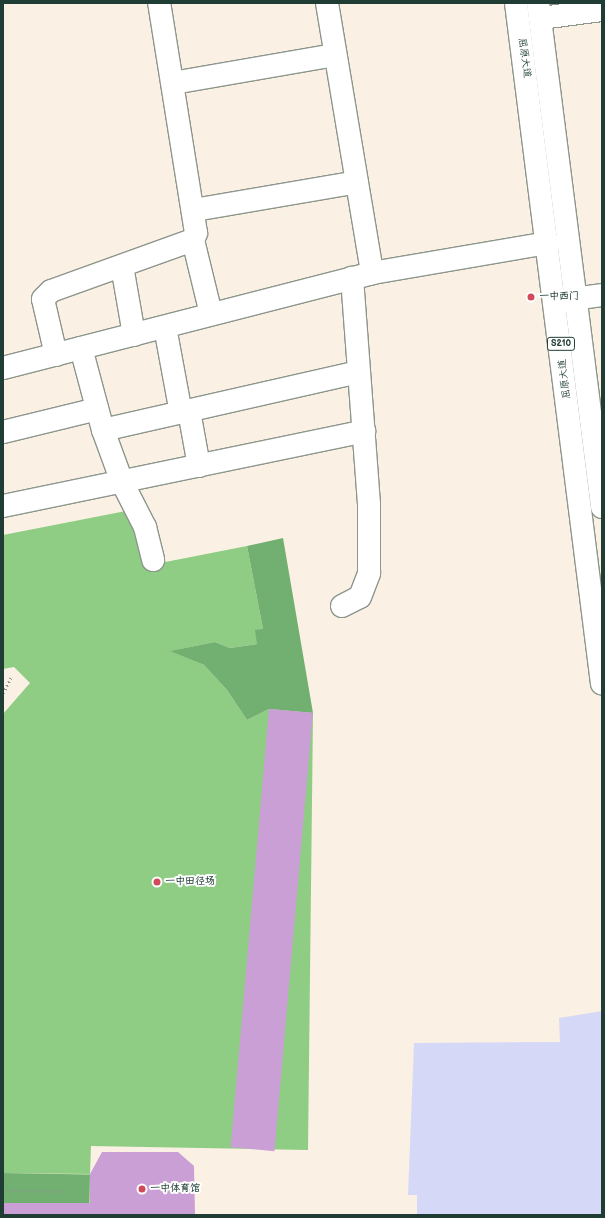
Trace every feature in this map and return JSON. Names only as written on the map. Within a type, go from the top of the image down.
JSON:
[{"type":"main road","points":[[159,3],[194,210],[193,240],[211,314]]},
{"type":"main road","points":[[327,3],[357,182],[362,276],[359,372],[364,431],[369,573],[360,597],[342,606]]},
{"type":"main road","name":"屈原大道","points":[[516,3],[548,242],[566,299],[602,507]]},
{"type":"main road","points":[[539,11],[602,10]]},
{"type":"main road","name":"屈原大道","points":[[539,11],[602,684]]},
{"type":"main road","points":[[173,83],[335,54]]},
{"type":"main road","points":[[194,210],[357,182]]},
{"type":"main road","points":[[56,355],[43,299],[51,291],[193,240]]},
{"type":"main road","points":[[3,368],[362,276],[548,242]]},
{"type":"main road","points":[[122,266],[134,335]]},
{"type":"main road","points":[[566,299],[602,295]]},
{"type":"main road","points":[[165,327],[199,466]]},
{"type":"main road","points":[[81,348],[103,430],[122,482],[145,527],[153,560]]},
{"type":"main road","points":[[103,430],[359,372]]},
{"type":"main road","points":[[3,432],[97,410]]},
{"type":"main road","points":[[3,506],[364,431]]},
{"type":"path","points":[[3,693],[11,677]]},
{"type":"path","points":[[3,1190],[65,1191]]},
{"type":"shaded area","points":[[602,1011],[602,1215],[417,1215],[417,1195],[408,1195],[414,1043],[560,1042],[559,1018]]},
{"type":"green space","name":"一中田径场","points":[[131,510],[150,565],[247,546],[263,629],[257,644],[230,648],[215,642],[171,651],[204,665],[227,690],[247,720],[269,709],[313,713],[308,1150],[91,1146],[90,1174],[3,1173],[3,714],[30,683],[14,667],[3,669],[3,535]]},
{"type":"green space","points":[[283,538],[313,713],[269,709],[247,720],[227,690],[204,665],[170,651],[215,642],[230,648],[257,644],[255,630],[263,629],[247,546]]},
{"type":"green space","points":[[3,1173],[90,1175],[89,1205],[3,1203]]},
{"type":"building","points":[[269,709],[313,713],[274,1151],[231,1147]]},
{"type":"building","name":"一中体育馆","points":[[102,1152],[178,1152],[194,1166],[195,1215],[3,1215],[3,1203],[90,1203],[90,1174]]},
{"type":"place","name":"一中西门","points":[[531,297]]},
{"type":"place","name":"一中田径场","points":[[157,882]]},
{"type":"place","name":"一中体育馆","points":[[142,1189]]}]
